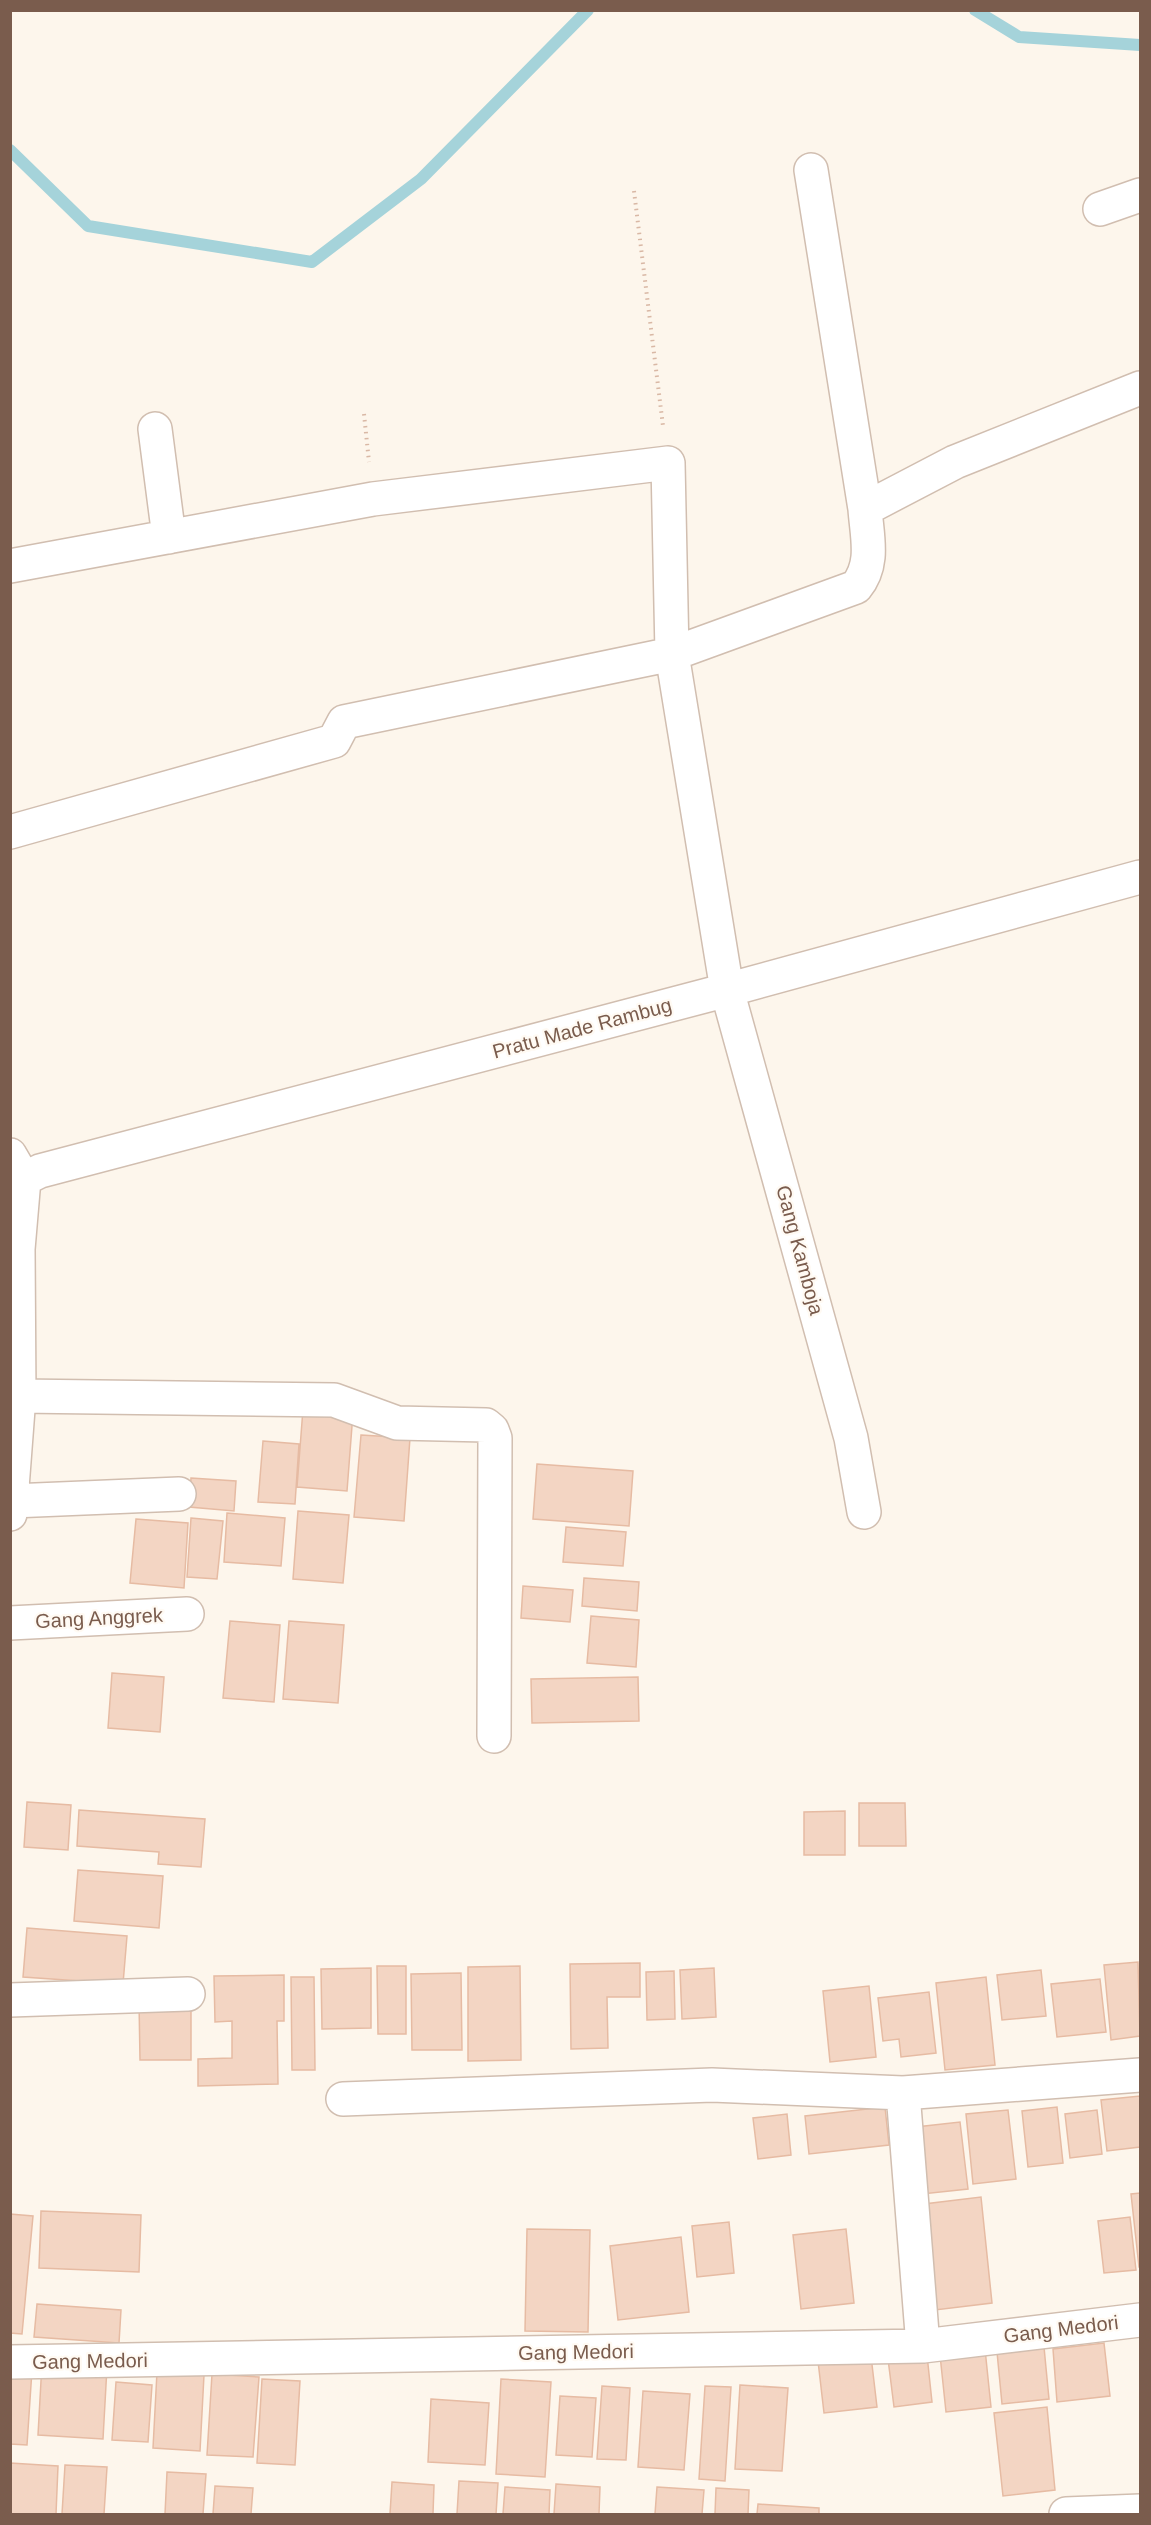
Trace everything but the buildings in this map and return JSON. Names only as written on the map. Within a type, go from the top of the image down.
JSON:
[{"type":"street","points":[[10,832],[334,741],[344,722],[672,654],[856,587],[866,576],[870,563],[865,509],[812,170]]},
{"type":"street","points":[[1100,210],[1140,195]]},
{"type":"street","points":[[865,509],[954,462],[1140,388]]},
{"type":"street","points":[[155,429],[169,537]]},
{"type":"street","points":[[10,567],[373,499],[668,463]]},
{"type":"street","name":"Gang Kamboja","points":[[668,463],[672,654],[727,990],[851,1438],[864,1512]]},
{"type":"street","name":"Pratu Made Rambug","points":[[17,1167],[40,1171],[727,990],[1140,878]]},
{"type":"street","points":[[17,1167],[14,1249],[19,1396],[11,1493],[179,1494]]},
{"type":"street","points":[[19,1396],[334,1400],[397,1423],[486,1425],[492,1430],[495,1438],[494,1736]]},
{"type":"street","name":"Gang Anggrek","points":[[10,1623],[187,1614]]},
{"type":"street","points":[[10,2000],[188,1994]]},
{"type":"street","points":[[343,2099],[712,2085],[903,2093],[1140,2075]]},
{"type":"street","points":[[903,2093],[922,2346]]},
{"type":"street","name":"Gang Medori","points":[[10,2362],[922,2346],[1140,2320]]},
{"type":"street","points":[[1066,2514],[1140,2511]]},
{"type":"path","points":[[634,191],[668,463]]},
{"type":"path","points":[[364,414],[373,499]]},
{"type":"waterway","points":[[10,150],[88,226],[312,262],[421,179],[588,10]]},
{"type":"waterway","points":[[975,10],[1019,37],[1140,45]]}]
